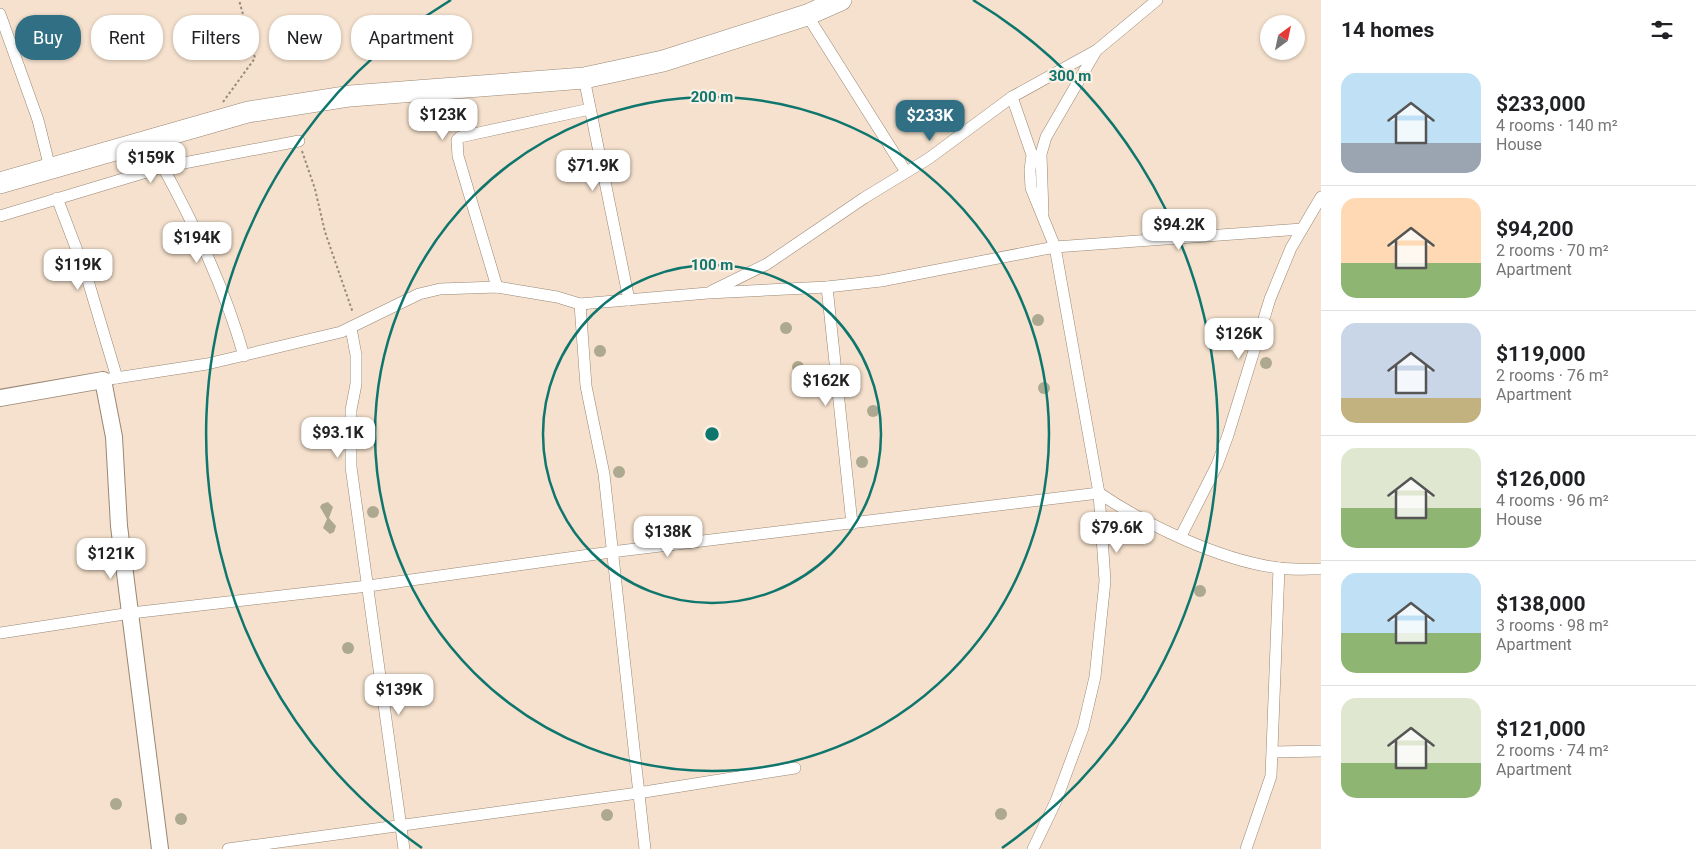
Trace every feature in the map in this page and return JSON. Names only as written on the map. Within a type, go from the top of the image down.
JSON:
[{"type":"highway","points":[[0,183],[248,112],[350,96],[584,78],[663,61],[807,15],[841,0]]},
{"type":"street","points":[[708,293],[767,264],[928,159],[1012,97],[1097,50],[1157,0]]},
{"type":"street","points":[[0,14],[38,120],[50,168]]},
{"type":"street","points":[[807,15],[906,172]]},
{"type":"street","points":[[1037,154],[1097,50]]},
{"type":"street","points":[[584,78],[629,300]]},
{"type":"street","points":[[1012,97],[1037,154],[1043,218],[1055,246],[1100,493],[1105,601],[1095,677],[1083,728],[1069,769],[1033,849]]},
{"type":"street","points":[[496,286],[458,156],[457,140],[460,137],[590,109]]},
{"type":"street","points":[[0,216],[163,167],[299,141]]},
{"type":"street","points":[[163,167],[204,246],[234,319],[244,356]]},
{"type":"street","points":[[1181,536],[1217,465],[1270,299],[1291,248],[1321,196]]},
{"type":"street","points":[[58,198],[86,274],[110,379],[117,508],[160,849]]},
{"type":"street","points":[[0,398],[244,356],[341,332],[419,294],[440,289],[496,286],[558,297],[580,304],[708,293],[827,287],[881,281],[1055,246],[1302,229]]},
{"type":"street","points":[[827,287],[852,524]]},
{"type":"street","points":[[580,304],[586,386],[604,474],[611,552],[645,849]]},
{"type":"street","points":[[354,326],[356,384],[351,410],[351,467],[404,849]]},
{"type":"street","points":[[0,632],[131,612],[368,586],[611,552],[1100,493],[1116,504],[1181,536],[1238,560],[1279,568],[1321,569]]},
{"type":"street","points":[[1246,849],[1271,776],[1274,752],[1279,568]]},
{"type":"street","points":[[1274,752],[1321,751]]},
{"type":"street","points":[[228,849],[638,793],[795,768]]},
{"type":"path","points":[[224,119],[221,105],[255,58],[239,0]]},
{"type":"path","points":[[299,141],[315,189],[325,232],[354,326]]},
{"type":"building","points":[[1040,314],[1043,315],[1043,325],[1036,326],[1033,325],[1032,318],[1033,315]]},
{"type":"building","points":[[788,322],[791,323],[791,333],[784,334],[781,333],[780,326],[781,323]]},
{"type":"building","points":[[602,345],[605,346],[605,356],[598,357],[595,356],[594,349],[595,346]]},
{"type":"building","points":[[1268,357],[1271,358],[1271,368],[1264,369],[1261,368],[1260,361],[1261,358]]},
{"type":"building","points":[[800,361],[803,362],[803,372],[796,373],[793,372],[792,365],[793,362]]},
{"type":"building","points":[[853,369],[856,370],[856,380],[849,381],[846,380],[845,373],[846,370]]},
{"type":"building","points":[[1046,382],[1049,383],[1049,393],[1042,394],[1039,393],[1038,386],[1039,383]]},
{"type":"building","points":[[875,405],[878,406],[878,416],[871,417],[868,416],[867,409],[868,406]]},
{"type":"building","points":[[864,456],[867,457],[867,467],[860,468],[857,467],[856,460],[857,457]]},
{"type":"building","points":[[621,466],[624,467],[624,477],[617,478],[614,477],[613,470],[614,467]]},
{"type":"building","points":[[328,502],[333,507],[329,518],[336,526],[334,532],[330,534],[323,528],[327,519],[320,507]]},
{"type":"building","points":[[375,506],[378,507],[378,517],[371,518],[368,517],[367,510],[368,507]]},
{"type":"building","points":[[1202,585],[1205,586],[1205,596],[1198,597],[1195,596],[1194,589],[1195,586]]},
{"type":"building","points":[[350,642],[353,643],[353,653],[346,654],[343,653],[342,646],[343,643]]},
{"type":"building","points":[[118,798],[121,799],[121,809],[114,810],[111,809],[110,802],[111,799]]},
{"type":"building","points":[[1003,808],[1006,809],[1006,819],[999,820],[996,819],[995,812],[996,809]]},
{"type":"building","points":[[609,809],[612,810],[612,820],[605,821],[602,820],[601,813],[602,810]]},
{"type":"building","points":[[183,813],[186,814],[186,824],[179,825],[176,824],[175,817],[176,814]]}]
